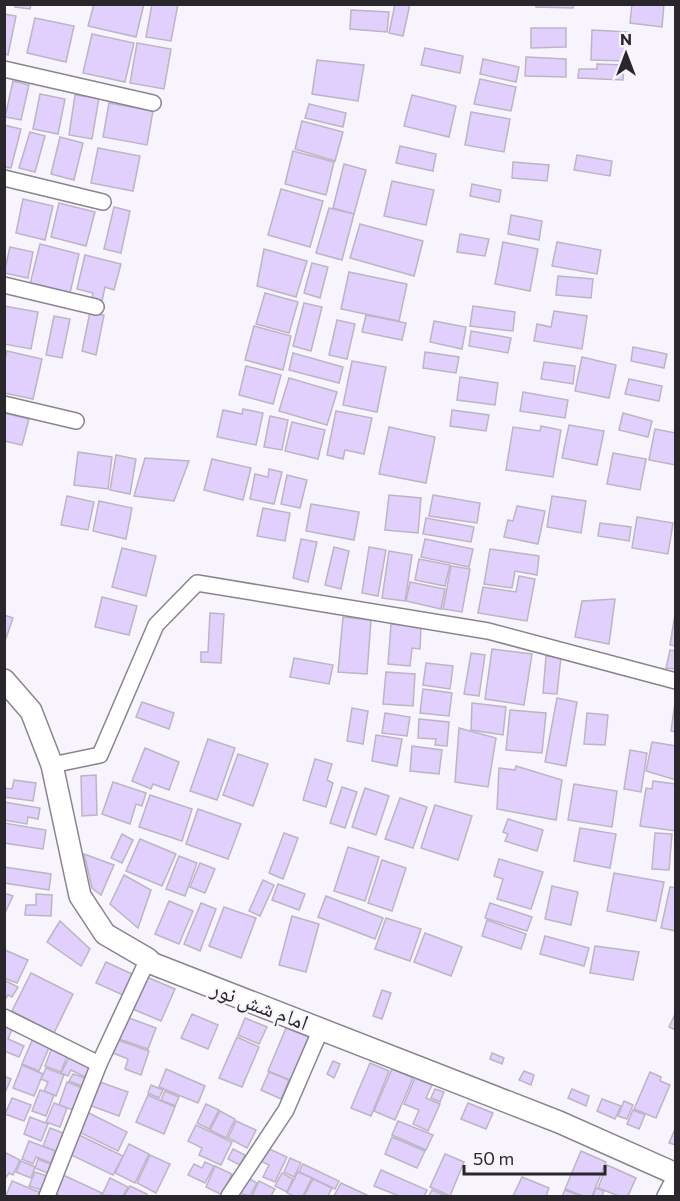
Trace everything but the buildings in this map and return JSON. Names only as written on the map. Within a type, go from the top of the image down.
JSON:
[{"type":"street","points":[[4,69],[153,103]]},
{"type":"street","points":[[4,178],[104,202]]},
{"type":"street","points":[[4,285],[96,307]]},
{"type":"street","points":[[4,404],[76,421]]},
{"type":"street","points":[[52,765],[100,755],[156,626],[197,583],[488,631],[675,681]]},
{"type":"street","name":"امام شش نور","points":[[4,680],[31,711],[52,765],[80,896],[105,934],[151,963],[559,1122],[675,1175]]},
{"type":"street","points":[[47,1197],[99,1064],[148,959]]},
{"type":"street","points":[[4,1017],[99,1064]]},
{"type":"street","points":[[229,1197],[286,1110],[321,1029]]},
{"type":"street","points":[[665,1197],[675,1175]]}]
